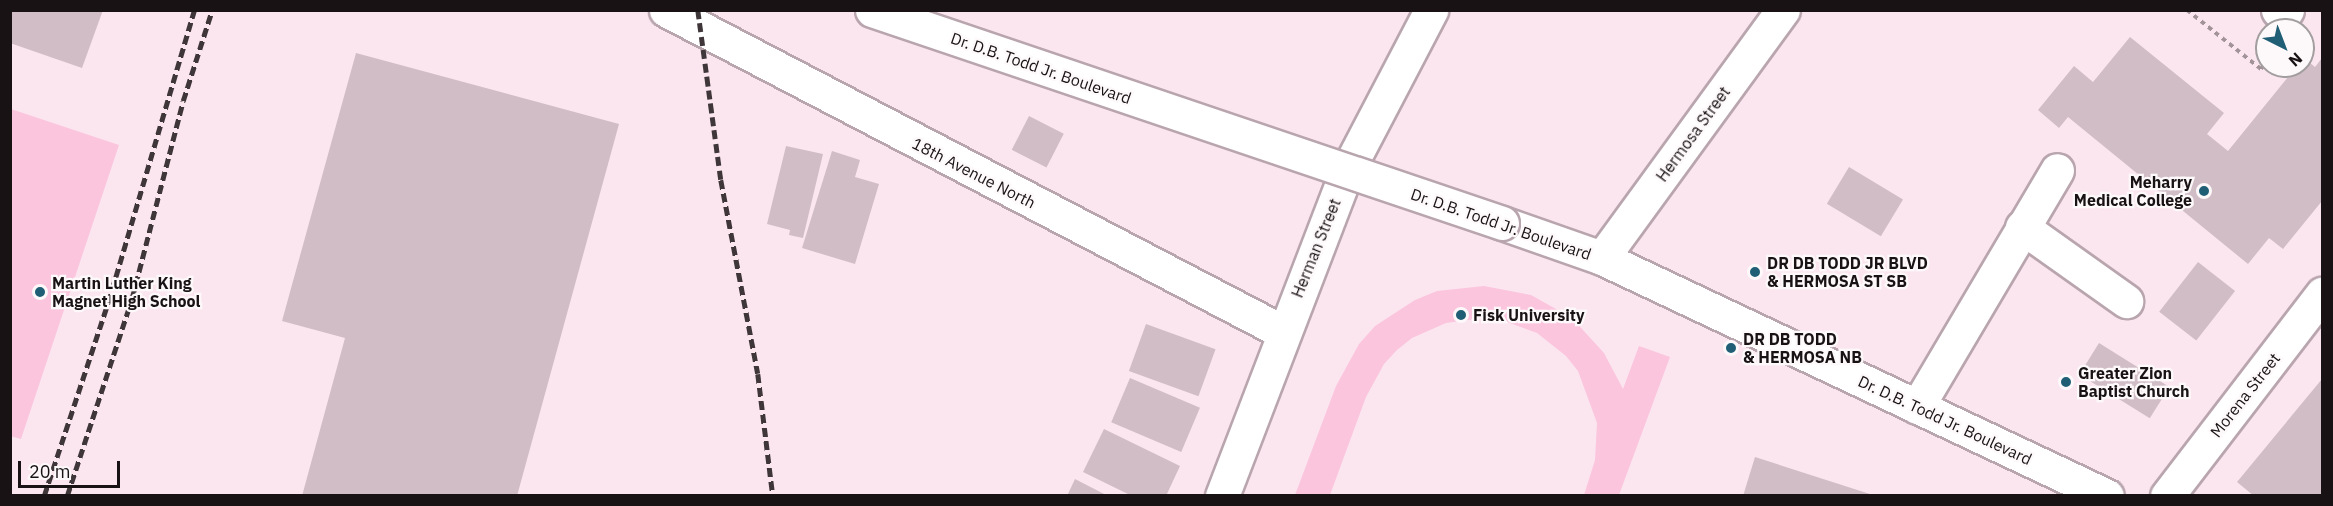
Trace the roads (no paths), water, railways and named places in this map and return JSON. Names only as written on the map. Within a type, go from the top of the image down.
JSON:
[{"type":"street","name":"18th Avenue North","points":[[666,10],[1283,332]]},
{"type":"street","name":"Dr. D.B. Todd Jr. Boulevard","points":[[872,10],[1602,258],[2107,495]]},
{"type":"street","name":"Herman Street","points":[[1222,495],[1347,171],[1431,10]]},
{"type":"street","name":"Hermosa Street","points":[[1602,258],[1783,10]]},
{"type":"street","points":[[2278,10],[2287,10]]},
{"type":"street","points":[[1917,407],[2057,170]]},
{"type":"street","points":[[2022,227],[2126,301]]},
{"type":"street","name":"Morena Street","points":[[2167,495],[2322,294]]},
{"type":"railway","points":[[44,496],[108,303],[194,10]]},
{"type":"railway","points":[[67,496],[132,298],[183,101],[212,10]]},
{"type":"railway","points":[[698,10],[721,180],[758,374],[773,496]]},
{"type":"place","name":"Meharry Medical College","points":[[2204,191]]},
{"type":"place","name":"DR DB TODD JR BLVD & HERMOSA ST SB","points":[[1755,272]]},
{"type":"place","name":"Martin Luther King Magnet High School","points":[[40,292]]},
{"type":"place","name":"Fisk University","points":[[1461,315]]},
{"type":"place","name":"DR DB TODD & HERMOSA NB","points":[[1731,348]]},
{"type":"place","name":"Greater Zion Baptist Church","points":[[2066,382]]}]
